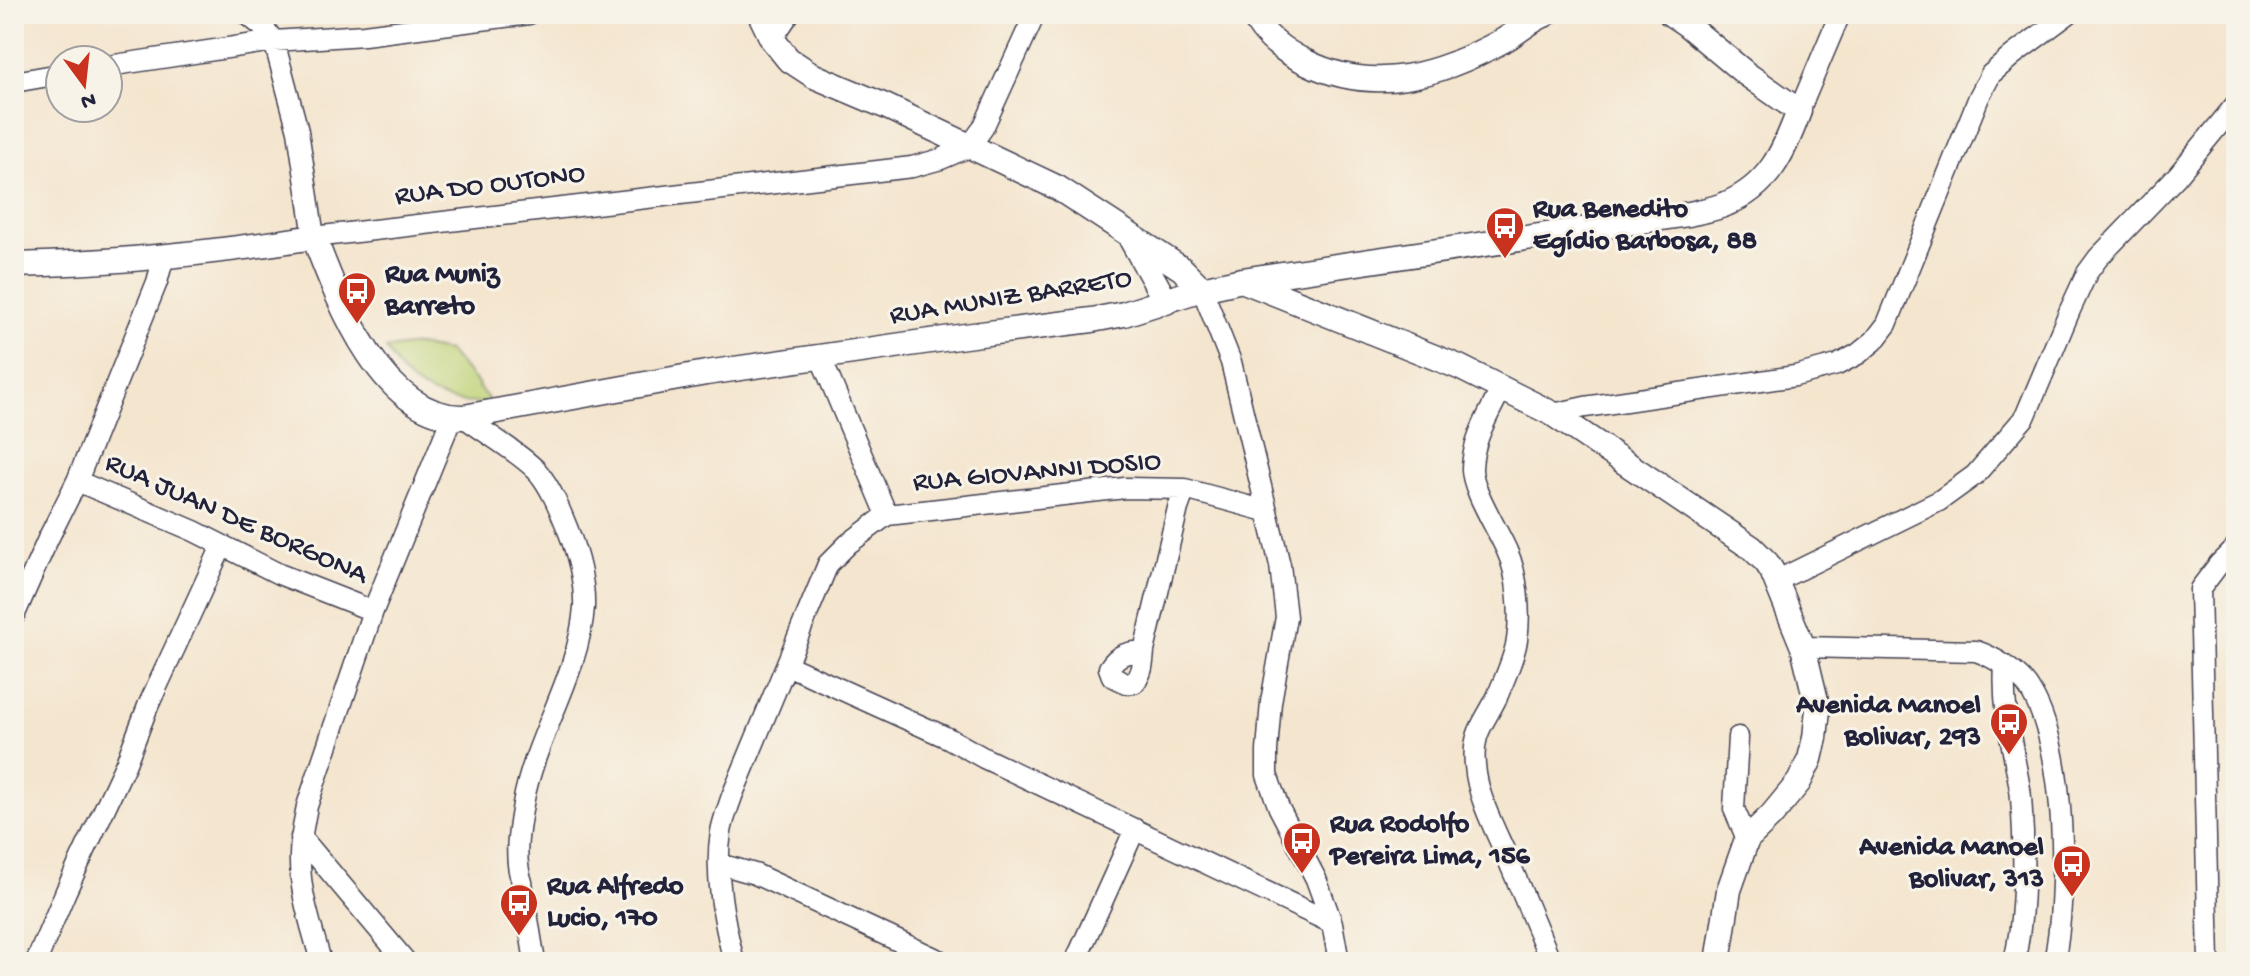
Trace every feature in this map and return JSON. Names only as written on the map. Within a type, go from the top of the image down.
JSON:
[{"type":"street","points":[[247,14],[274,41],[298,131],[314,237],[338,296],[373,363],[399,390],[419,405],[458,417],[538,472],[559,507],[574,545],[584,605],[579,637],[527,784],[520,825],[518,872],[535,962]]},
{"type":"street","points":[[124,64],[274,41],[364,35],[529,14]]},
{"type":"street","points":[[760,14],[772,39],[788,59],[814,76],[1058,188],[1182,269],[1202,289],[1242,399],[1280,565],[1286,617],[1270,722],[1267,775],[1279,808],[1316,879],[1332,923],[1339,962]]},
{"type":"street","points":[[772,39],[789,14]]},
{"type":"street","points":[[969,147],[983,128],[1035,14]]},
{"type":"street","points":[[1253,14],[1258,25],[1273,40],[1299,59],[1326,72],[1370,80],[1421,75],[1505,39],[1546,14]]},
{"type":"street","points":[[1671,14],[1799,111],[1838,15]]},
{"type":"street","points":[[1553,414],[1795,376],[1837,365],[1858,354],[1874,341],[1887,324],[1991,74],[2068,14]]},
{"type":"street","points":[[14,82],[44,77]]},
{"type":"street","points":[[1776,581],[1939,501],[1975,475],[2025,417],[2087,273],[2177,176],[2236,104]]},
{"type":"street","name":"RUA MUNIZ BARRETO","points":[[458,417],[706,373],[1092,320],[1124,314],[1202,289],[1242,280],[1689,214],[1726,204],[1766,178],[1779,158],[1799,111]]},
{"type":"street","name":"RUA DO OUTONO","points":[[14,265],[87,263],[267,245],[912,167],[969,147]]},
{"type":"street","points":[[1130,237],[1166,302]]},
{"type":"street","points":[[14,616],[77,481],[157,282],[164,256]]},
{"type":"street","points":[[1242,280],[1459,367],[1553,414],[1752,548],[1767,563],[1803,647],[1818,709],[1815,738],[1810,759],[1799,782],[1747,839],[1729,890],[1718,962]]},
{"type":"street","name":"RUA GIOVANNI DOSIO","points":[[820,356],[887,515],[1125,488],[1185,489],[1266,511]]},
{"type":"street","points":[[1501,389],[1475,448],[1472,471],[1513,567],[1518,615],[1517,641],[1496,698],[1478,729],[1475,765],[1492,823],[1551,962]]},
{"type":"street","points":[[321,962],[301,878],[301,837],[307,806],[373,611],[458,417]]},
{"type":"street","name":"RUA JUAN DE BORGONA","points":[[77,481],[194,531],[292,579],[373,611]]},
{"type":"street","points":[[1144,651],[1185,489]]},
{"type":"street","points":[[734,962],[721,894],[721,828],[828,564],[848,544],[887,515]]},
{"type":"street","points":[[36,962],[222,546]]},
{"type":"street","points":[[2209,962],[2200,589],[2236,547]]},
{"type":"street","points":[[1803,647],[1976,651],[1992,656],[2029,687],[2042,713],[2054,758],[2060,805],[2063,881],[2054,962]]},
{"type":"street","points":[[787,665],[950,739],[1332,923]]},
{"type":"street","points":[[2005,666],[2003,687],[2021,791],[2023,847],[2023,906],[2014,962]]},
{"type":"street","points":[[1738,737],[1734,809],[1747,839]]},
{"type":"street","points":[[1075,962],[1135,829]]},
{"type":"street","points":[[301,837],[406,962]]},
{"type":"street","points":[[720,864],[755,874],[943,962]]},
{"type":"green space","points":[[416,345],[448,351],[491,402],[468,403],[445,398],[414,383],[400,370],[386,349]]},
{"type":"place","name":"Rua Benedito Egídio Barbosa, 88","points":[[1505,260]]},
{"type":"place","name":"Rua Muniz Barreto","points":[[357,325]]},
{"type":"place","name":"Avenida Manoel Bolivar, 293","points":[[2009,756]]},
{"type":"place","name":"Rua Rodolfo Pereira Lima, 156","points":[[1302,875]]},
{"type":"place","name":"Avenida Manoel Bolivar, 313","points":[[2072,898]]},
{"type":"place","name":"Rua Alfredo Lucio, 170","points":[[519,937]]}]
